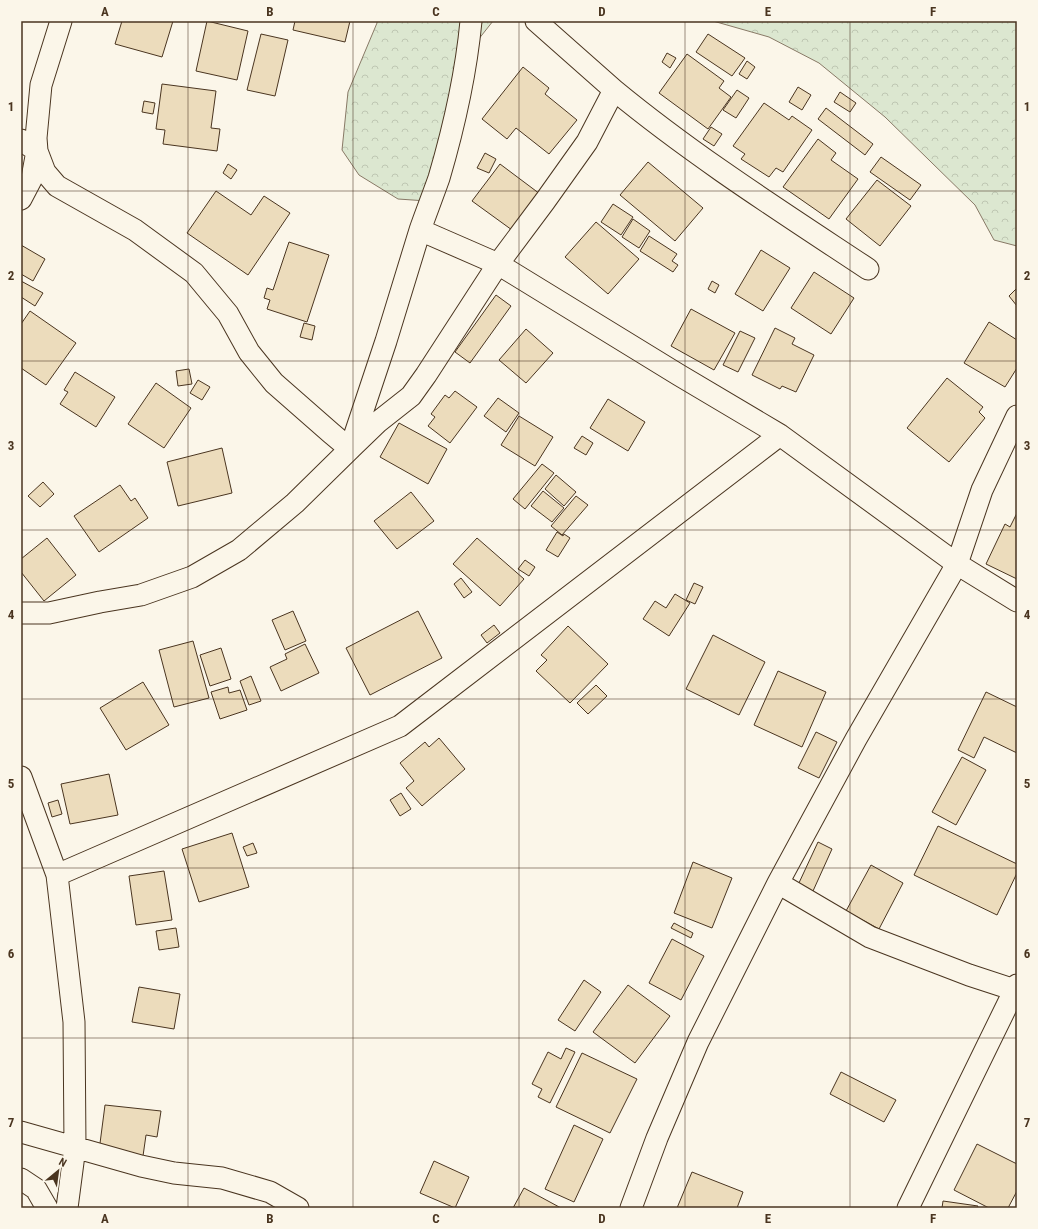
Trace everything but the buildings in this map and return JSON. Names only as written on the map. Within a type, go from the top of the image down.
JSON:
[{"type":"street","points":[[21,199],[32,178],[29,146],[36,138],[42,85],[61,21]]},
{"type":"street","points":[[350,448],[386,342],[420,230],[438,179],[449,140],[466,59],[471,21]]},
{"type":"street","points":[[536,21],[614,90],[650,119],[738,183],[868,269]]},
{"type":"street","points":[[21,613],[49,613],[142,595],[192,577],[239,550],[295,503],[350,448],[410,396],[426,376],[498,264],[545,201],[586,142],[614,90]]},
{"type":"street","points":[[29,146],[45,172],[57,186],[135,230],[194,273],[228,314],[249,352],[274,383],[330,434],[350,448]]},
{"type":"street","points":[[420,230],[498,264],[672,371],[780,435],[957,564],[1017,601]]},
{"type":"street","points":[[631,1208],[657,1138],[698,1042],[778,883],[856,739],[957,564],[982,490],[1017,416]]},
{"type":"street","points":[[57,875],[400,726],[780,435]]},
{"type":"street","points":[[21,777],[57,875],[74,1022],[75,1146],[67,1208]]},
{"type":"street","points":[[778,883],[870,937],[969,975],[1016,988],[908,1208]]},
{"type":"street","points":[[21,1132],[75,1146],[141,1166],[174,1173],[222,1178],[270,1192],[298,1208]]},
{"type":"street","points":[[21,1179],[36,1189],[47,1208]]},
{"type":"green space","points":[[377,21],[493,21],[478,40],[427,201],[398,199],[359,175],[342,150],[348,92]]},
{"type":"green space","points":[[713,21],[1017,21],[1017,246],[994,240],[975,205],[885,117],[819,63],[769,37]]}]
